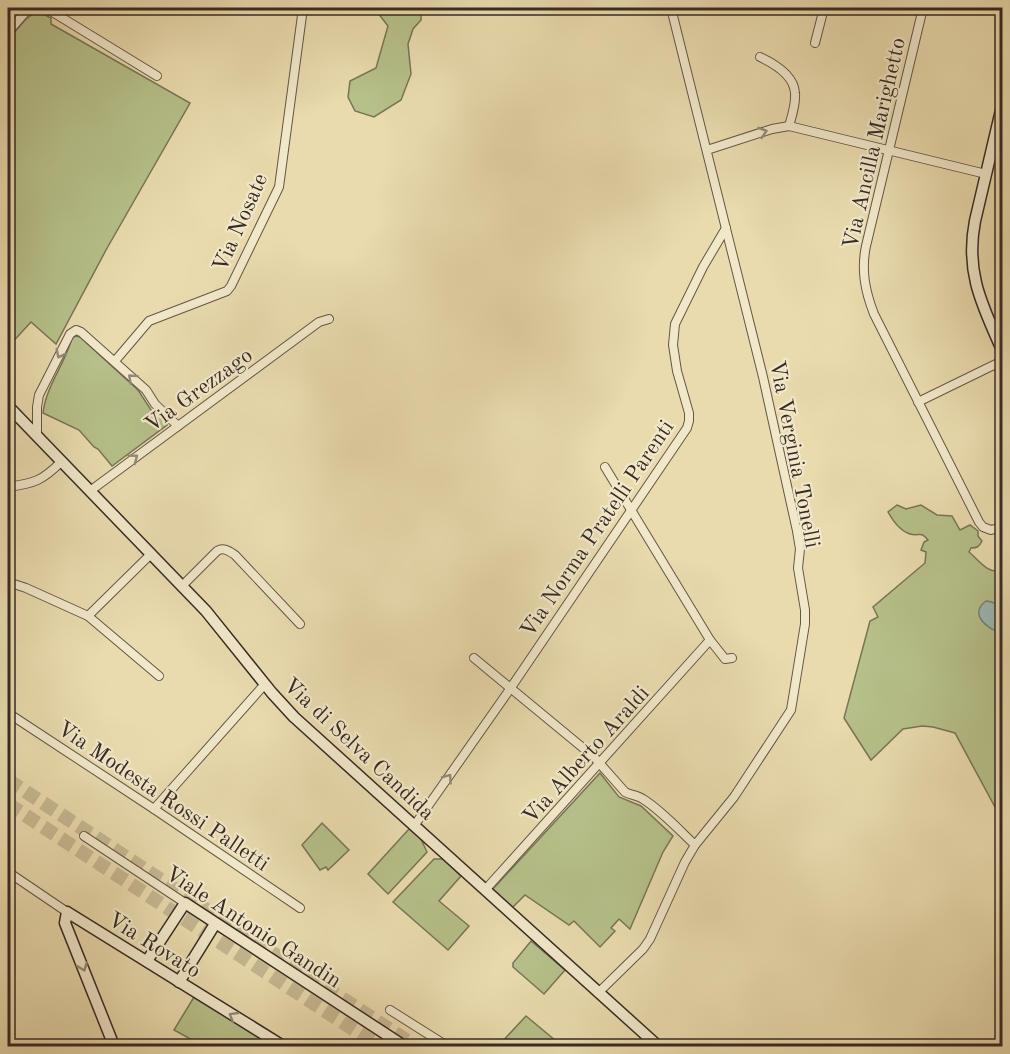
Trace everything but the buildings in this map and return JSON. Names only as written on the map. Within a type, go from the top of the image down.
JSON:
[{"type":"street","points":[[8,32],[29,8]]},
{"type":"street","points":[[46,8],[157,76]]},
{"type":"street","name":"Via Nosate","points":[[115,362],[149,321],[227,291],[231,286],[279,186],[303,8]]},
{"type":"street","name":"Via Verginia Tonelli","points":[[598,993],[647,945],[695,845],[734,797],[791,710],[805,624],[798,568],[800,549],[797,531],[763,377],[671,8]]},
{"type":"street","points":[[815,43],[824,8]]},
{"type":"street","name":"Via Ancilla Marighetto","points":[[923,8],[866,246],[863,274],[866,292],[874,314],[979,522],[983,527],[991,530],[1002,527]]},
{"type":"street","points":[[760,57],[778,67],[792,83],[795,98],[789,126]]},
{"type":"street","points":[[1002,106],[973,234],[972,260],[973,273],[979,292],[1002,350]]},
{"type":"street","points":[[707,150],[772,129],[789,126],[986,174]]},
{"type":"street","name":"Via Norma Pratelli Parenti","points":[[414,826],[510,689],[688,424],[689,413],[677,371],[673,345],[675,324],[703,267],[726,228]]},
{"type":"street","name":"Via Grezzago","points":[[90,491],[319,322],[328,319]]},
{"type":"street","points":[[38,436],[37,407],[41,391],[72,332],[78,330],[146,390],[155,404],[178,426]]},
{"type":"street","points":[[918,402],[1002,361]]},
{"type":"street","name":"Via di Selva Candida","points":[[8,406],[220,627],[286,710],[657,1047]]},
{"type":"street","points":[[8,487],[38,481],[62,461]]},
{"type":"street","points":[[606,467],[710,640],[725,659],[732,658]]},
{"type":"street","points":[[182,586],[217,551],[226,550],[235,555],[300,624]]},
{"type":"street","points":[[88,616],[151,554]]},
{"type":"street","points":[[8,582],[88,616],[159,676]]},
{"type":"street","name":"Via Alberto Araldi","points":[[486,890],[710,640]]},
{"type":"street","points":[[474,658],[594,758],[625,792],[641,797],[695,845]]},
{"type":"street","points":[[154,808],[265,684]]},
{"type":"street","name":"Via Modesta Rossi Palletti","points":[[8,713],[154,808],[300,908]]},
{"type":"street","name":"Viale Antonio Gandin","points":[[84,836],[404,1047]]},
{"type":"street","name":"Via Rovato","points":[[8,872],[67,912],[283,1047]]},
{"type":"street","points":[[147,962],[185,903]]},
{"type":"street","points":[[67,912],[65,923],[114,1047]]},
{"type":"street","points":[[178,982],[215,924]]},
{"type":"street","points":[[390,1010],[447,1047]]},
{"type":"green space","points":[[374,8],[420,8],[421,20],[413,29],[408,44],[411,74],[401,100],[374,117],[355,111],[348,97],[350,81],[376,68],[388,26]]},
{"type":"green space","points":[[34,13],[41,13],[51,18],[51,24],[190,103],[106,250],[56,344],[31,322],[8,347],[8,40]]},
{"type":"green space","points":[[80,337],[138,390],[151,410],[167,422],[167,425],[112,466],[79,430],[43,413],[52,384],[72,338]]},
{"type":"green space","points":[[897,505],[906,509],[921,505],[937,515],[952,516],[960,530],[970,525],[978,531],[978,536],[982,541],[978,547],[971,548],[969,552],[988,569],[1002,570],[1002,820],[955,733],[922,726],[903,729],[871,760],[844,718],[870,621],[878,617],[873,607],[925,563],[926,552],[921,550],[924,542],[928,540],[921,534],[906,533],[897,525],[888,512]]},
{"type":"green space","points":[[600,773],[619,797],[641,806],[673,836],[663,852],[630,929],[619,919],[611,928],[615,931],[600,947],[574,921],[569,925],[525,895],[512,908],[492,890]]},
{"type":"green space","points":[[322,823],[349,850],[328,870],[326,867],[320,870],[302,845]]},
{"type":"green space","points":[[409,829],[420,837],[427,852],[388,894],[368,874]]},
{"type":"green space","points":[[434,859],[443,859],[461,876],[439,901],[469,926],[448,950],[393,902]]},
{"type":"green space","points":[[531,941],[565,970],[544,994],[513,967],[513,963]]},
{"type":"green space","points":[[194,997],[271,1046],[203,1046],[174,1030]]},
{"type":"green space","points":[[526,1016],[562,1046],[498,1046]]},
{"type":"water","points":[[986,601],[996,604],[1001,612],[1002,633],[991,629],[979,616],[981,606]]},
{"type":"tunnel","points":[[8,780],[415,1046]]},
{"type":"tunnel","points":[[8,804],[379,1046]]}]
